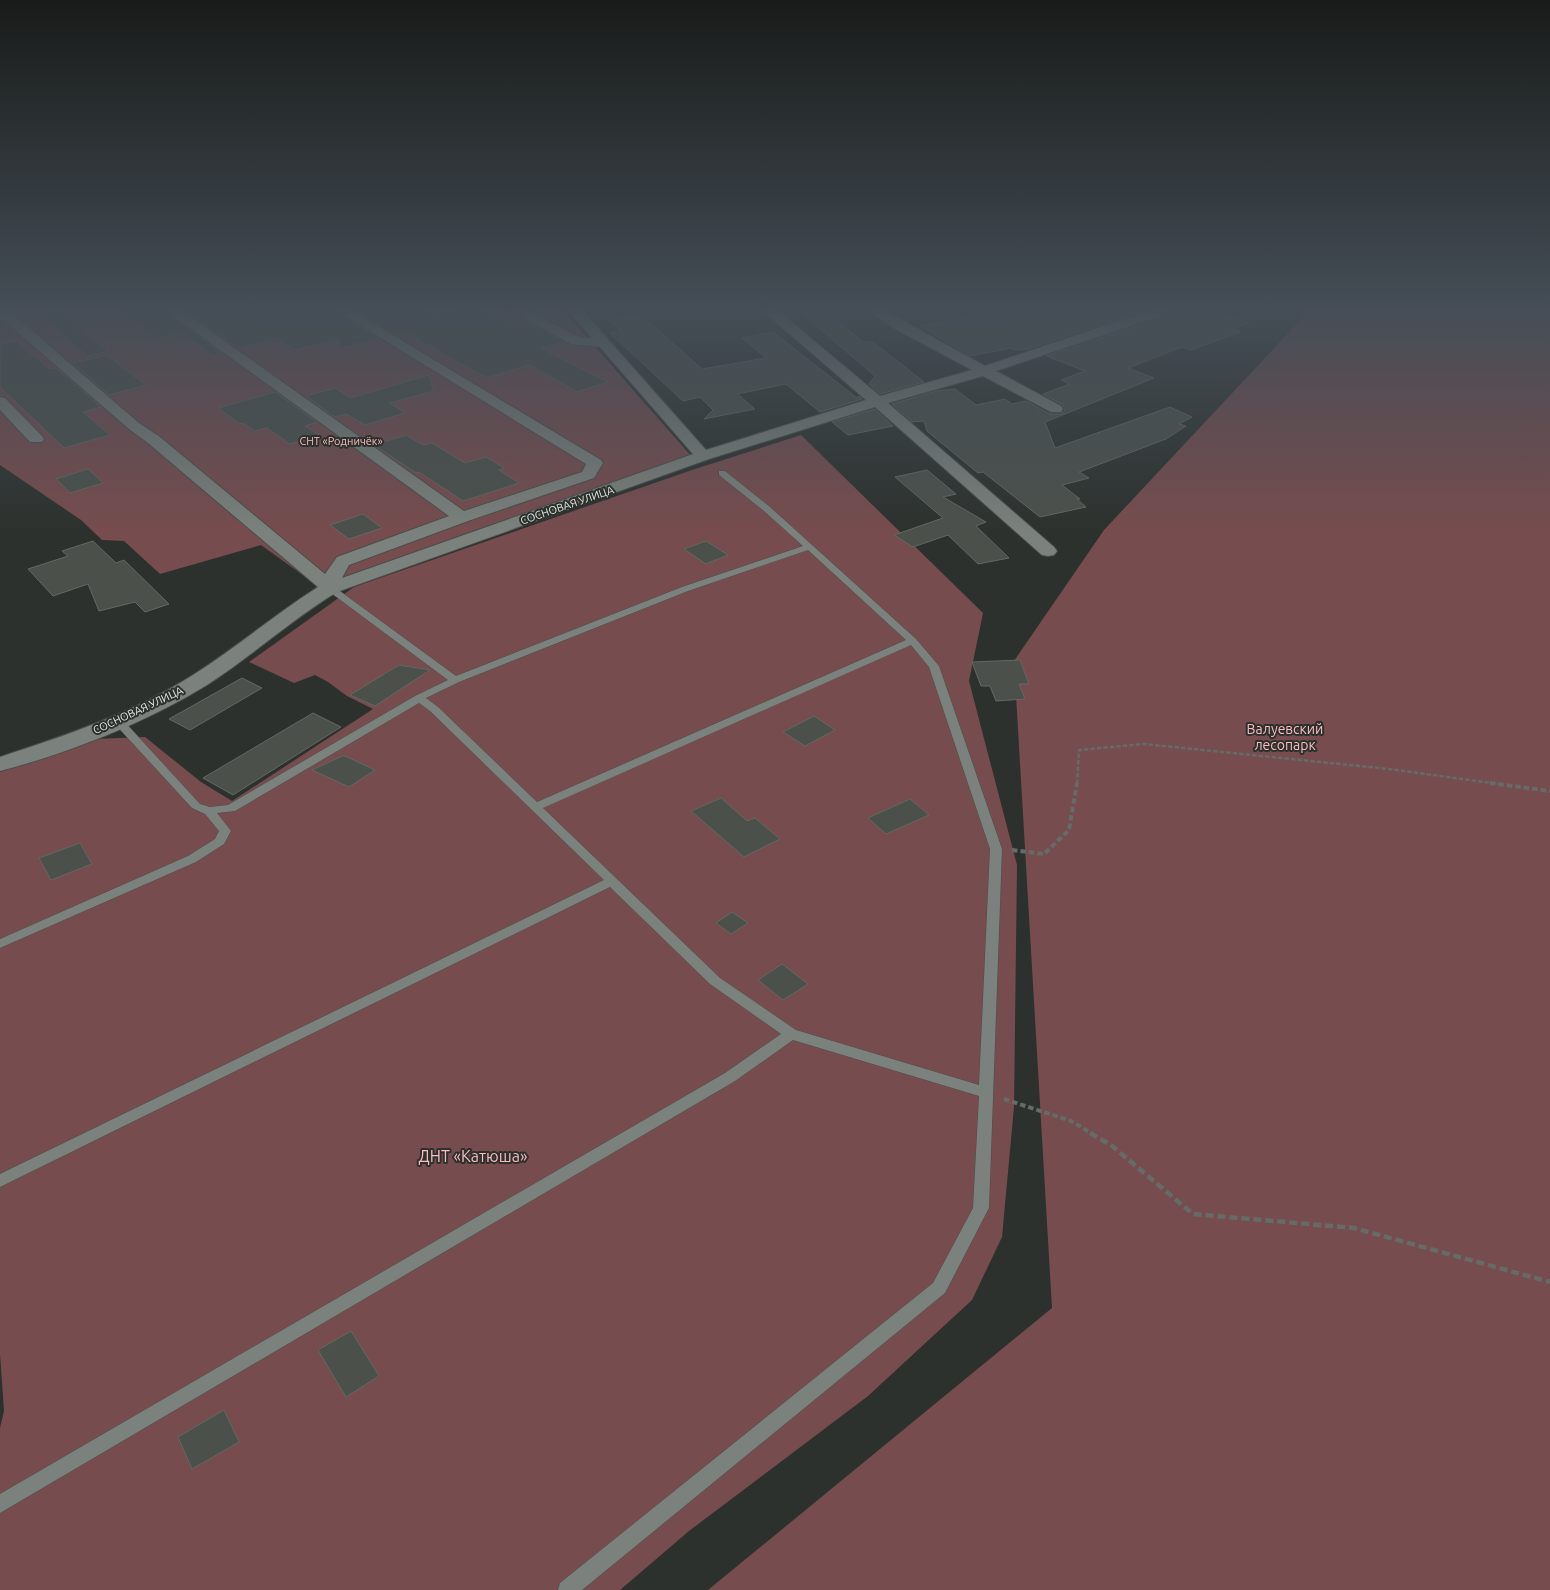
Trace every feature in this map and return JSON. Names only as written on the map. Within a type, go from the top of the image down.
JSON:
[{"type":"street","points":[[86,384],[330,588],[334,574],[343,561],[462,517],[588,475],[595,463],[465,384]]},
{"type":"street","points":[[276,384],[462,517]]},
{"type":"street","points":[[639,384],[703,456]]},
{"type":"street","points":[[857,384],[1048,551]]},
{"type":"street","name":"СОСНОВАЯ УЛИЦА","points":[[0,764],[118,722],[161,702],[200,681],[309,600],[330,588],[703,456],[936,384]]},
{"type":"street","points":[[1008,384],[1056,409]]},
{"type":"street","points":[[0,401],[36,439]]},
{"type":"lane","points":[[567,1590],[939,1288],[982,1208],[996,849],[934,666],[913,642],[809,546],[722,473]]},
{"type":"lane","points":[[118,722],[196,806],[209,811],[231,808],[419,698],[455,680],[684,589],[809,546]]},
{"type":"lane","points":[[330,588],[455,680]]},
{"type":"lane","points":[[535,807],[913,642]]},
{"type":"lane","points":[[419,698],[434,709],[715,981],[791,1034],[986,1093]]},
{"type":"lane","points":[[0,944],[192,859],[220,841],[225,831],[209,811]]},
{"type":"lane","points":[[0,1181],[612,881]]},
{"type":"lane","points":[[0,1504],[730,1077],[791,1034]]},
{"type":"path","points":[[996,849],[1044,854],[1069,830],[1080,750],[1144,744],[1389,769],[1550,792]]},
{"type":"path","points":[[986,1093],[1071,1121],[1111,1145],[1193,1214],[1354,1228],[1550,1282]]},
{"type":"green space","name":"СНТ «Родничёк»","points":[[0,384],[628,384],[692,457],[318,586],[261,545],[160,574],[124,541],[102,540],[81,520],[0,465]]},
{"type":"green space","name":"Валуевский лесопарк","points":[[1240,384],[1550,384],[1550,1590],[708,1590],[1052,1308],[1014,661],[1104,530]]},
{"type":"green space","name":"ДНТ «Катюша»","points":[[801,435],[983,613],[969,681],[1017,865],[1014,1107],[1002,1237],[972,1300],[868,1396],[689,1531],[620,1590],[0,1590],[0,1428],[4,1411],[0,1354],[0,772],[95,739],[145,737],[201,782],[232,801],[373,709],[347,696],[315,675],[294,683],[249,662],[354,587],[692,470]]},
{"type":"building","points":[[0,384],[75,384],[101,407],[83,412],[110,435],[64,448],[0,387]]},
{"type":"building","points":[[97,384],[146,385],[109,395]]},
{"type":"building","points":[[397,384],[432,384],[434,391],[390,403],[405,413],[365,425],[346,414],[335,417],[306,396],[335,388],[350,398]]},
{"type":"building","points":[[563,384],[601,384],[577,392]]},
{"type":"building","points":[[665,384],[785,384],[737,394],[755,409],[704,419],[713,410],[700,397],[683,401]]},
{"type":"building","points":[[786,384],[839,384],[857,398],[859,396],[862,399],[820,412]]},
{"type":"building","points":[[869,384],[916,384],[880,394]]},
{"type":"building","points":[[1069,384],[1139,384],[1045,422],[1055,448],[1170,407],[1192,417],[1179,424],[1186,426],[1166,439],[1079,472],[1089,478],[1062,485],[1080,499],[1077,499],[1086,507],[1040,517],[983,472],[978,473],[927,431],[924,421],[912,422],[892,404],[936,391],[955,389],[976,405],[1005,399],[1012,404],[1026,401],[1050,414],[1061,414],[1065,410],[1063,405],[1043,394]]},
{"type":"building","points":[[275,392],[317,422],[305,426],[319,435],[290,444],[267,428],[254,431],[243,423],[240,424],[218,408]]},
{"type":"building","points":[[875,409],[893,426],[848,435],[832,422]]},
{"type":"building","points":[[406,435],[423,445],[432,443],[465,463],[486,457],[504,468],[499,470],[519,483],[463,501],[374,445]]},
{"type":"building","points":[[88,469],[103,483],[70,493],[56,479]]},
{"type":"building","points":[[927,470],[956,494],[943,497],[986,522],[976,526],[1009,558],[978,564],[948,535],[913,547],[894,535],[943,518],[895,477]]},
{"type":"building","points":[[363,514],[382,528],[349,539],[330,525]]},
{"type":"building","points":[[93,541],[116,563],[124,560],[169,604],[145,612],[135,602],[99,611],[88,584],[53,596],[28,569],[68,556],[62,551]]},
{"type":"building","points":[[706,541],[728,555],[706,564],[684,549]]},
{"type":"building","points":[[1020,660],[1029,684],[1019,684],[1025,699],[996,701],[990,686],[981,686],[972,662]]},
{"type":"building","points":[[399,665],[430,670],[375,706],[350,695]]},
{"type":"building","points":[[242,678],[262,688],[190,730],[169,719]]},
{"type":"building","points":[[313,713],[341,727],[233,795],[203,778]]},
{"type":"building","points":[[814,716],[835,730],[805,746],[783,732]]},
{"type":"building","points":[[342,756],[375,770],[349,787],[312,770]]},
{"type":"building","points":[[721,798],[747,821],[755,818],[780,839],[744,857],[691,811]]},
{"type":"building","points":[[910,799],[929,815],[886,834],[868,818]]},
{"type":"building","points":[[80,843],[92,864],[51,880],[39,858]]},
{"type":"building","points":[[732,912],[748,923],[731,934],[716,923]]},
{"type":"building","points":[[782,964],[808,984],[783,1000],[758,980]]},
{"type":"building","points":[[351,1331],[379,1376],[346,1397],[318,1350]]},
{"type":"building","points":[[224,1410],[239,1442],[192,1469],[178,1437]]}]
